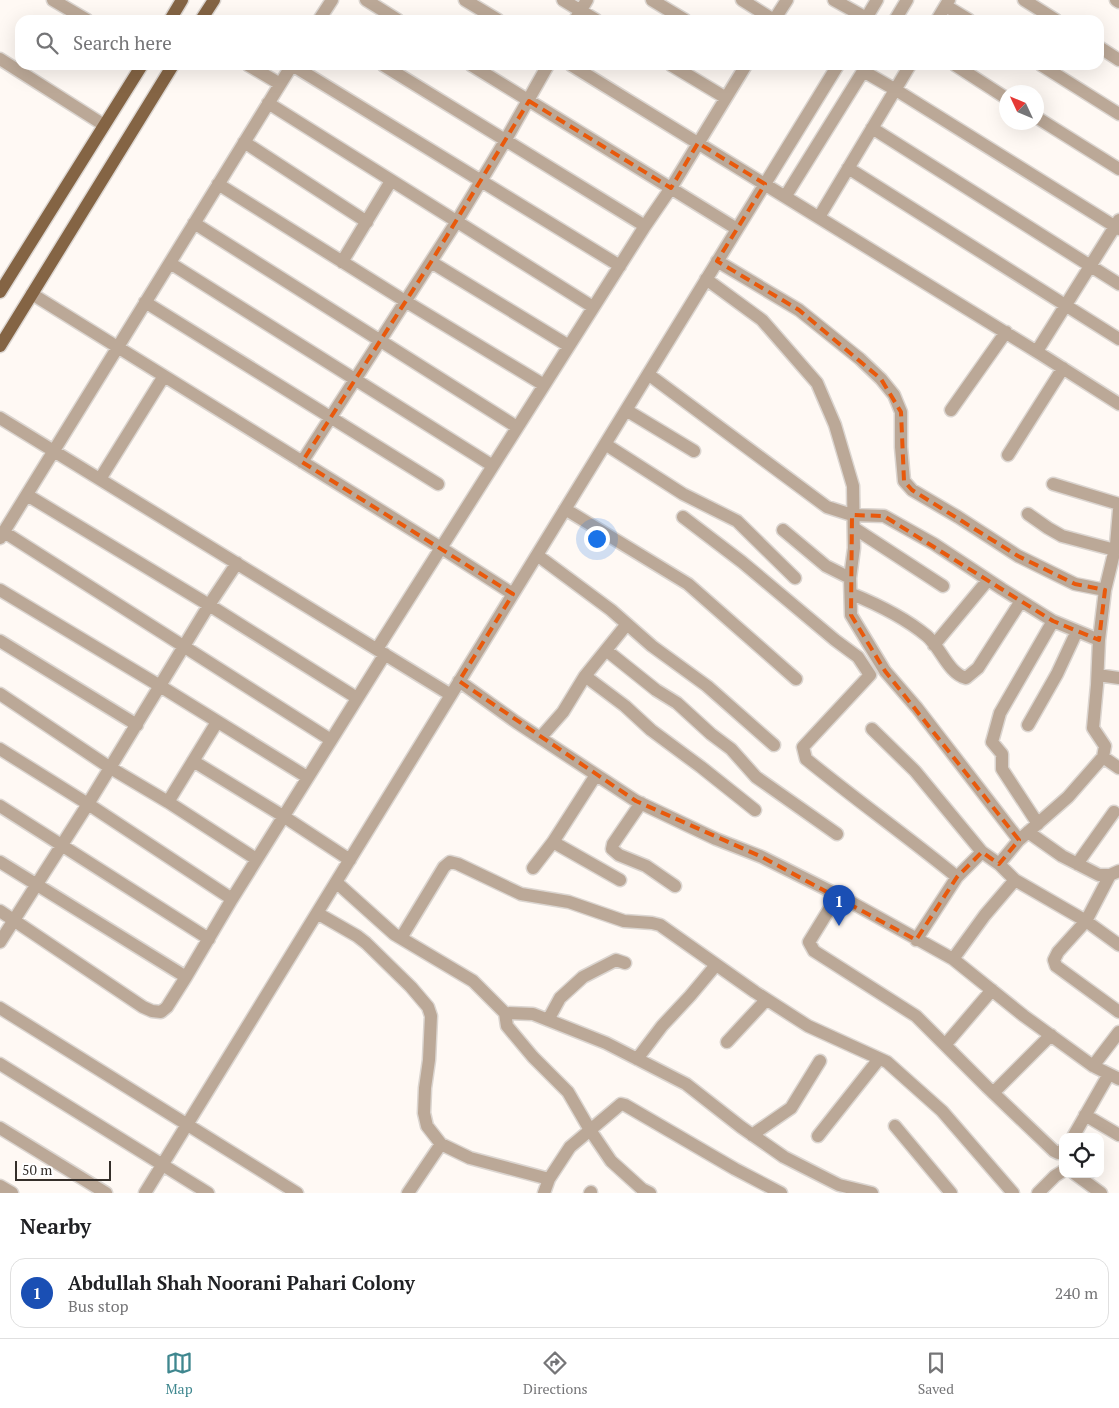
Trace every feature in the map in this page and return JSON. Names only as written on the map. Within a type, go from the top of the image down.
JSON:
[{"type":"main road","points":[[173,15],[182,0]]},
{"type":"main road","points":[[204,15],[214,0]]},
{"type":"main road","points":[[0,292],[139,70]]},
{"type":"main road","points":[[0,346],[171,70]]},
{"type":"street","points":[[53,0],[74,5],[83,15]]},
{"type":"street","points":[[322,15],[332,0]]},
{"type":"street","points":[[366,0],[390,15]]},
{"type":"street","points":[[465,0],[490,15]]},
{"type":"street","points":[[564,0],[581,10]]},
{"type":"street","points":[[652,0],[677,15]]},
{"type":"street","points":[[742,0],[766,15]]},
{"type":"street","points":[[777,15],[787,0]]},
{"type":"street","points":[[834,0],[860,15]]},
{"type":"street","points":[[869,15],[877,0]]},
{"type":"street","points":[[898,15],[907,0]]},
{"type":"street","points":[[1024,0],[1048,15]]},
{"type":"street","points":[[940,15],[948,3],[963,15]]},
{"type":"street","points":[[1104,50],[1119,60]]},
{"type":"street","points":[[0,59],[15,69]]},
{"type":"street","points":[[17,70],[104,125]]},
{"type":"street","points":[[256,70],[280,84]]},
{"type":"street","points":[[289,70],[2,535],[184,646],[331,740]]},
{"type":"street","points":[[300,70],[620,266]]},
{"type":"street","points":[[391,70],[645,226]]},
{"type":"street","points":[[479,70],[737,229]]},
{"type":"street","points":[[302,462],[457,221],[506,141],[545,70]]},
{"type":"street","points":[[579,70],[1037,351],[1119,404]]},
{"type":"street","points":[[680,70],[726,98]]},
{"type":"street","points":[[0,911],[143,1007],[160,1012],[166,1007],[357,698],[381,651],[441,548],[593,307],[672,188],[743,70]]},
{"type":"street","points":[[145,1193],[835,70]]},
{"type":"street","points":[[785,197],[864,70]]},
{"type":"street","points":[[868,70],[896,90],[1118,225],[1037,351]]},
{"type":"street","points":[[819,217],[907,70]]},
{"type":"street","points":[[963,70],[999,93]]},
{"type":"street","points":[[1049,70],[1119,114]]},
{"type":"street","points":[[268,103],[593,307]]},
{"type":"street","points":[[1044,122],[1119,169]]},
{"type":"street","points":[[872,128],[1119,284]]},
{"type":"street","points":[[244,142],[367,222]]},
{"type":"street","points":[[848,168],[1119,339]]},
{"type":"street","points":[[342,262],[391,181]]},
{"type":"street","points":[[218,184],[404,301],[544,385]]},
{"type":"street","points":[[194,223],[517,427]]},
{"type":"street","points":[[718,260],[799,310],[860,359],[881,379],[894,395],[901,412],[901,447],[904,481],[912,490],[1018,556],[1075,584],[1105,590]]},
{"type":"street","points":[[431,262],[569,346]]},
{"type":"street","points":[[170,263],[356,378],[493,466]]},
{"type":"street","points":[[706,279],[762,320],[817,383],[835,425],[853,486],[854,548],[850,578],[852,594],[851,615],[885,671],[1024,836],[1099,875],[1115,873]]},
{"type":"street","points":[[32,294],[513,594]]},
{"type":"street","points":[[145,302],[438,484]]},
{"type":"street","points":[[951,410],[1006,332]]},
{"type":"street","points":[[1008,455],[1063,368]]},
{"type":"street","points":[[648,374],[827,507],[853,522],[942,586]]},
{"type":"street","points":[[100,479],[164,376]]},
{"type":"street","points":[[626,410],[694,451]]},
{"type":"street","points":[[0,418],[381,651],[450,696]]},
{"type":"street","points":[[605,444],[683,494],[737,521],[795,578]]},
{"type":"street","points":[[1054,484],[1119,504]]},
{"type":"street","points":[[27,495],[209,605],[357,698]]},
{"type":"street","points":[[565,509],[688,584],[796,678]]},
{"type":"street","points":[[999,864],[1024,836],[1068,798],[1103,757],[1105,746],[1093,728],[1098,675],[1098,640],[1105,590],[1115,550],[1119,510]]},
{"type":"street","points":[[1028,514],[1062,536],[1115,550]]},
{"type":"street","points":[[853,522],[884,516],[934,544],[1053,621],[1098,640]]},
{"type":"street","points":[[683,517],[742,562],[858,657],[870,675],[804,747],[806,759],[957,877]]},
{"type":"street","points":[[784,530],[826,566],[850,578]]},
{"type":"street","points":[[537,555],[611,610],[652,646],[707,686],[774,745]]},
{"type":"street","points":[[0,942],[35,884],[88,804],[209,605],[238,563]]},
{"type":"street","points":[[934,645],[988,580]]},
{"type":"street","points":[[0,590],[308,778]]},
{"type":"street","points":[[852,594],[885,607],[909,622],[929,638],[958,676],[966,678],[978,668],[1021,601]]},
{"type":"street","points":[[1038,824],[1002,769],[1002,754],[992,742],[1000,713],[1053,621]]},
{"type":"street","points":[[540,738],[562,712],[585,676],[627,624]]},
{"type":"street","points":[[1028,725],[1057,674],[1077,631]]},
{"type":"street","points":[[0,641],[136,725]]},
{"type":"street","points":[[606,650],[656,690],[677,703],[711,734],[731,749],[756,777],[837,834]]},
{"type":"street","points":[[1098,675],[1119,678]]},
{"type":"street","points":[[585,676],[625,706],[651,730],[755,810]]},
{"type":"street","points":[[459,681],[540,738],[640,803],[716,840],[762,856],[838,895],[953,959],[1093,1066],[1114,1076],[1085,1115],[1075,1133]]},
{"type":"street","points":[[0,694],[109,767],[168,802],[256,859]]},
{"type":"street","points":[[168,802],[217,722]]},
{"type":"street","points":[[872,729],[915,771],[982,852],[999,864],[1015,880],[1086,921],[1119,945]]},
{"type":"street","points":[[0,749],[88,804],[232,899]]},
{"type":"street","points":[[1103,757],[1119,768]]},
{"type":"street","points":[[193,761],[284,816],[350,860]]},
{"type":"street","points":[[533,868],[554,842],[596,775]]},
{"type":"street","points":[[640,803],[613,844],[612,849],[619,855],[646,866],[675,886]]},
{"type":"street","points":[[0,806],[208,939]]},
{"type":"street","points":[[1077,864],[1114,812]]},
{"type":"street","points":[[554,842],[620,880]]},
{"type":"street","points":[[916,940],[957,877],[982,852]]},
{"type":"street","points":[[0,862],[186,977]]},
{"type":"street","points":[[401,938],[444,867],[450,862],[521,894],[569,902],[624,920],[660,925],[766,1000],[808,1026],[887,1062],[942,1111],[1013,1193]]},
{"type":"street","points":[[1115,873],[1086,921],[1058,952],[1054,960],[1056,966],[1119,1012]]},
{"type":"street","points":[[953,959],[1015,880]]},
{"type":"street","points":[[336,882],[394,934],[473,981],[505,1012],[508,1026],[533,1057],[568,1092],[611,1161],[642,1189],[650,1193]]},
{"type":"street","points":[[838,895],[809,942],[811,948],[916,1016],[993,1093],[1059,1155]]},
{"type":"street","points":[[317,913],[366,942],[411,987],[428,1007],[431,1016],[430,1060],[425,1088],[424,1113],[427,1126],[441,1144],[470,1158],[550,1179]]},
{"type":"street","points":[[548,1020],[560,998],[583,978],[616,960],[625,962]]},
{"type":"street","points":[[637,1059],[662,1026],[716,965]]},
{"type":"street","points":[[945,1045],[992,990]]},
{"type":"street","points":[[726,1042],[766,1000]]},
{"type":"street","points":[[0,1008],[297,1193]]},
{"type":"street","points":[[505,1012],[533,1014],[637,1059],[686,1084],[784,1157],[839,1185],[872,1193]]},
{"type":"street","points":[[1093,1066],[1119,1032]]},
{"type":"street","points":[[993,1093],[1051,1035]]},
{"type":"street","points":[[818,1136],[880,1059]]},
{"type":"street","points":[[752,1134],[792,1108],[820,1061]]},
{"type":"street","points":[[0,1064],[208,1193]]},
{"type":"street","points":[[544,1193],[550,1179],[570,1147],[618,1106],[625,1104],[735,1169],[781,1193]]},
{"type":"street","points":[[1085,1115],[1119,1135]]},
{"type":"street","points":[[895,1126],[951,1193]]},
{"type":"street","points":[[0,1128],[106,1193]]},
{"type":"street","points":[[408,1193],[441,1144]]},
{"type":"street","points":[[1038,1193],[1059,1173]]},
{"type":"street","points":[[1081,1178],[1102,1193]]},
{"type":"street","points":[[0,1186],[12,1193]]},
{"type":"highlighted area","points":[[529,101],[671,188],[698,143],[765,184],[717,261],[799,310],[881,379],[901,412],[904,481],[912,490],[1018,556],[1075,584],[1105,590],[1099,640],[1053,621],[884,516],[852,515],[851,615],[885,671],[1019,840],[999,864],[982,852],[957,877],[916,940],[762,857],[636,801],[459,681],[513,594],[302,462],[431,262]]},
{"type":"place","name":"Abdullah Shah Noorani Pahari Colony","points":[[839,926]]}]
